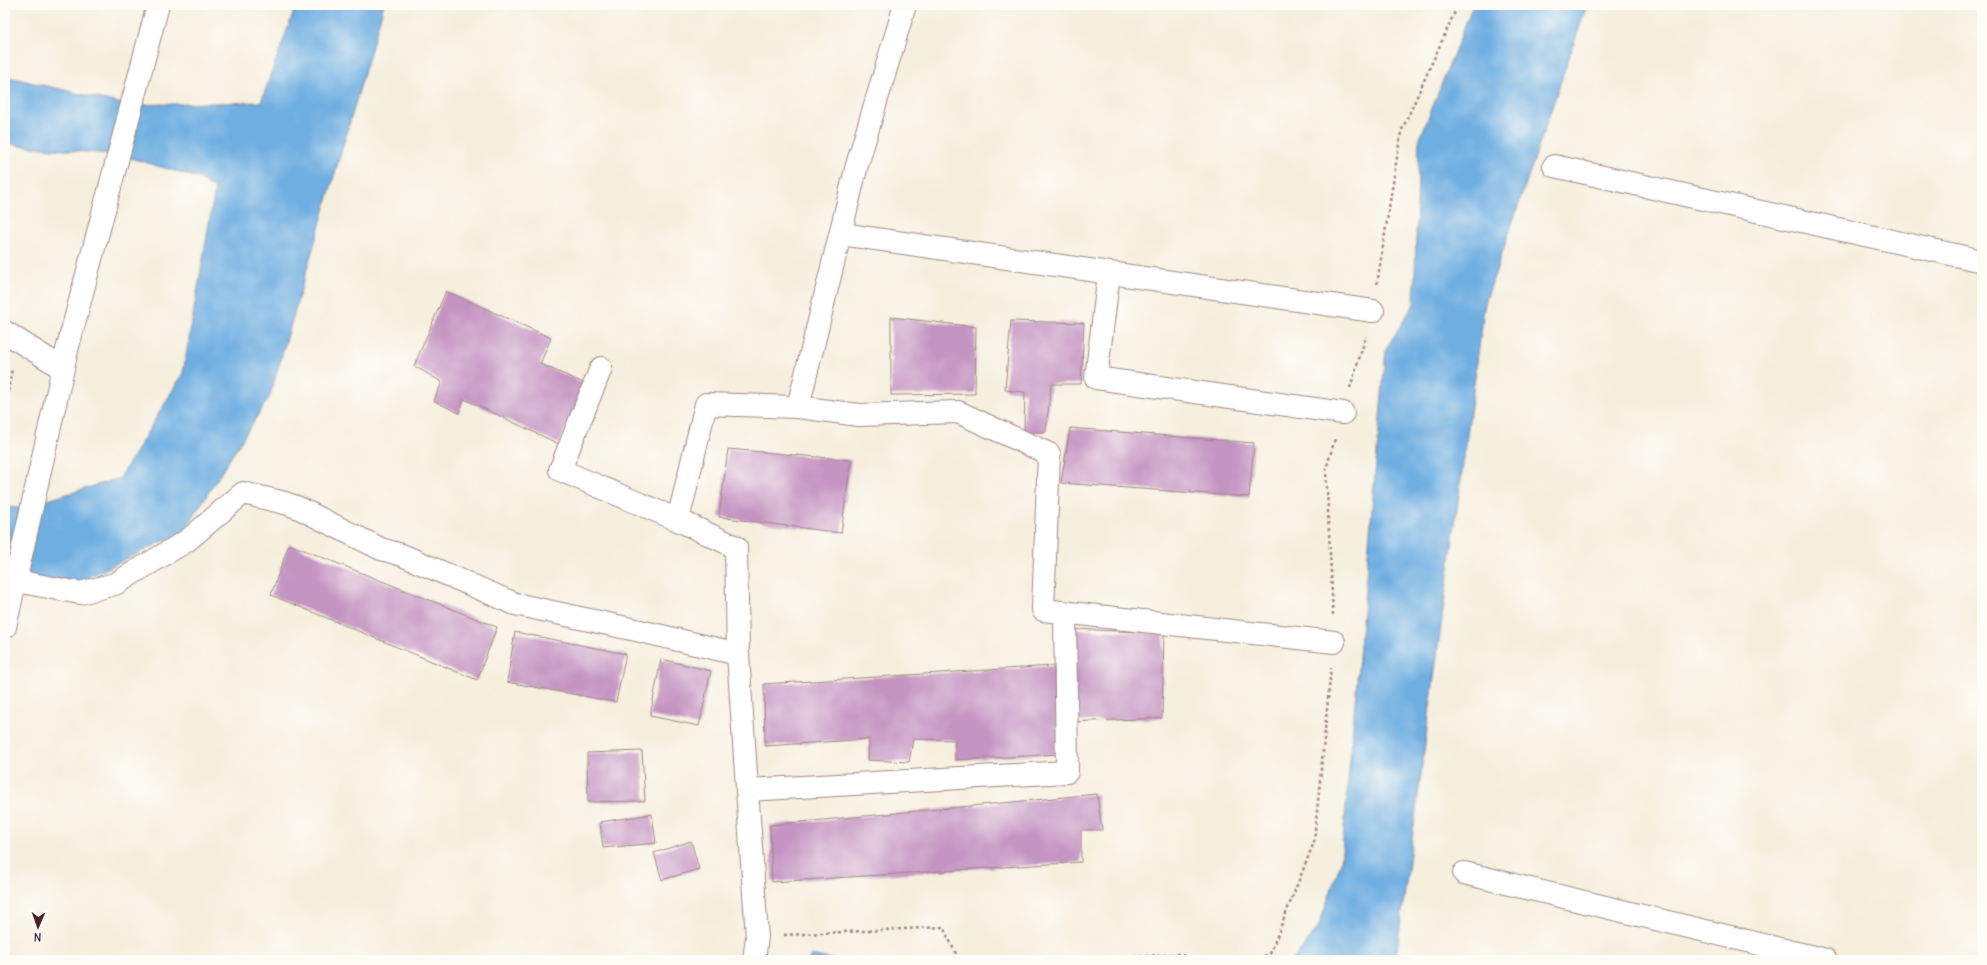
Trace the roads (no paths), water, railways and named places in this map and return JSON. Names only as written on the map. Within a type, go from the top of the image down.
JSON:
[{"type":"street","points":[[5,627],[62,368],[158,5]]},
{"type":"street","points":[[798,407],[842,234],[857,164],[905,5]]},
{"type":"street","points":[[1554,166],[1982,261]]},
{"type":"street","points":[[842,234],[1373,310]]},
{"type":"street","points":[[1109,273],[1096,378],[1342,413]]},
{"type":"street","points":[[11,336],[62,368]]},
{"type":"street","points":[[600,368],[560,470],[678,520],[736,547],[738,654],[757,937],[754,960]]},
{"type":"street","points":[[678,520],[706,404],[798,407],[859,414],[958,412],[1049,454],[1043,610],[1334,642]]},
{"type":"street","points":[[16,581],[80,593],[115,584],[188,540],[243,493],[285,503],[299,508],[381,549],[402,554],[515,604],[738,654]]},
{"type":"street","points":[[747,790],[1066,772],[1065,613]]},
{"type":"street","points":[[1464,872],[1826,960]]},
{"type":"water","points":[[296,5],[384,5],[270,396],[184,531],[77,583],[5,581],[5,507],[21,508],[120,478],[183,373],[215,189],[199,178],[120,155],[20,146],[5,142],[5,76],[127,105],[261,102]]},
{"type":"water","points":[[1473,5],[1587,5],[1485,303],[1396,957],[1394,960],[1293,960],[1318,928],[1341,862],[1386,349],[1414,304],[1419,141]]},
{"type":"water","points":[[811,955],[835,960],[808,960]]}]
